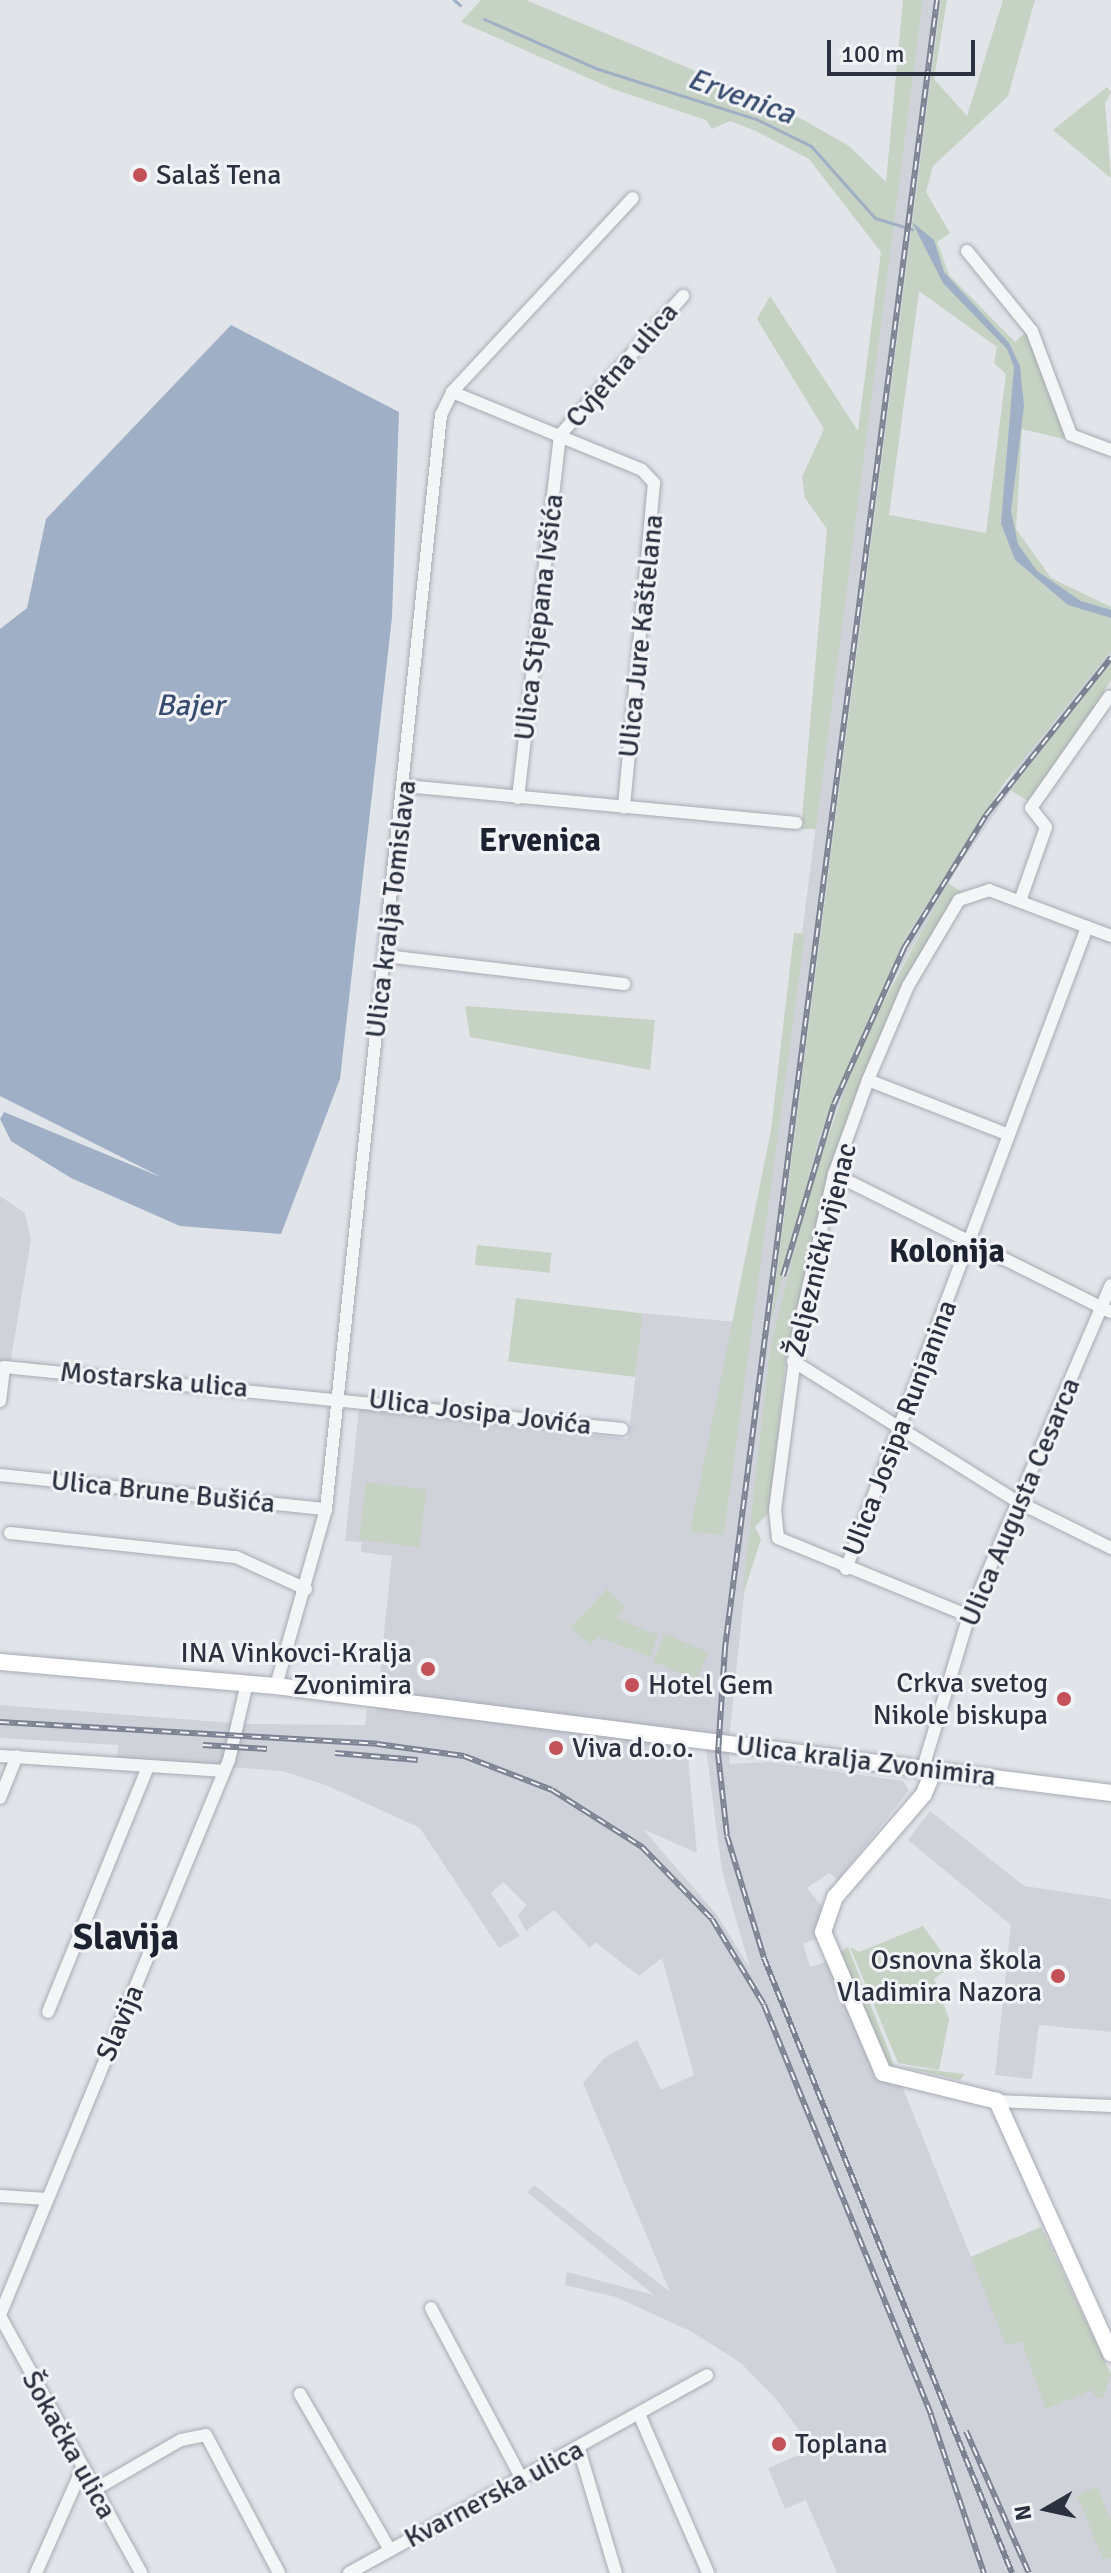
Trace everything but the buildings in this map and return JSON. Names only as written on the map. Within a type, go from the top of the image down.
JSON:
[{"type":"main road","name":"Ulica kralja Zvonimira","points":[[0,1662],[276,1686],[1111,1793]]},
{"type":"main road","points":[[928,1769],[924,1794],[835,1897],[824,1924],[883,2073],[997,2101],[1111,2353]]},
{"type":"street","name":"Ulica kralja Tomislava","points":[[276,1686],[306,1589],[326,1509],[406,786],[441,415],[452,392],[633,198]]},
{"type":"street","points":[[967,251],[1032,331],[1071,435],[1111,450]]},
{"type":"street","name":"Cvjetna ulica","points":[[560,435],[683,296]]},
{"type":"street","name":"Cvjetna ulica","points":[[452,392],[642,470]]},
{"type":"street","name":"Ulica Stjepana Ivšića","points":[[518,798],[560,435]]},
{"type":"street","name":"Ulica Jure Kaštelana","points":[[624,808],[656,492],[642,470]]},
{"type":"street","points":[[1109,697],[1031,808],[1046,827],[1020,901],[1111,936]]},
{"type":"street","points":[[406,786],[796,823]]},
{"type":"street","name":"Željeznički vijenac","points":[[846,1569],[778,1538],[793,1361],[834,1174],[868,1080],[908,986],[967,894],[989,890],[1020,901]]},
{"type":"street","name":"Ulica Josipa Runjanina","points":[[846,1569],[905,1426],[970,1240],[1087,927]]},
{"type":"street","points":[[385,956],[624,984]]},
{"type":"street","points":[[868,1080],[1009,1135]]},
{"type":"street","points":[[834,1174],[1107,1310]]},
{"type":"street","name":"Ulica Augusta Cesarca","points":[[928,1769],[969,1616],[1107,1310],[1111,1285]]},
{"type":"street","points":[[793,1361],[905,1426],[1018,1502],[1111,1548]]},
{"type":"street","name":"Mostarska ulica","points":[[0,1401],[4,1367],[339,1396]]},
{"type":"street","name":"Ulica Josipa Jovića","points":[[339,1396],[622,1429]]},
{"type":"street","name":"Ulica Brune Bušića","points":[[0,1475],[326,1509]]},
{"type":"street","points":[[10,1533],[236,1557],[306,1589]]},
{"type":"street","points":[[846,1569],[969,1616]]},
{"type":"street","name":"Slavija","points":[[0,2315],[224,1771],[247,1683]]},
{"type":"street","points":[[0,1756],[224,1771]]},
{"type":"street","points":[[0,1798],[17,1756]]},
{"type":"street","points":[[48,2012],[148,1767]]},
{"type":"street","points":[[997,2101],[1111,2106]]},
{"type":"street","points":[[0,2196],[47,2199]]},
{"type":"street","points":[[431,2308],[522,2479]]},
{"type":"street","name":"Šokačka ulica","points":[[0,2315],[141,2573]]},
{"type":"street","name":"Kvarnerska ulica","points":[[351,2573],[579,2449],[707,2375]]},
{"type":"street","points":[[300,2394],[390,2550]]},
{"type":"street","points":[[639,2414],[708,2573]]},
{"type":"street","points":[[94,2490],[181,2440],[206,2435],[279,2573]]},
{"type":"street","points":[[579,2449],[616,2573]]},
{"type":"street","points":[[36,2573],[82,2469]]},
{"type":"shaded area","points":[[923,0],[941,0],[769,1325],[819,1138],[906,939],[1033,743],[1111,651],[1111,663],[1044,743],[956,870],[883,999],[828,1132],[770,1348],[728,1749],[730,1764],[768,1762],[903,1781],[909,1790],[838,1880],[829,1873],[807,1888],[822,1907],[820,1937],[803,1944],[810,1967],[830,1961],[873,2072],[902,2086],[971,2257],[1041,2227],[1111,2374],[1111,2573],[837,2573],[806,2500],[785,2509],[768,2468],[813,2449],[775,2398],[741,2363],[692,2332],[616,2297],[565,2285],[567,2272],[654,2295],[527,2192],[534,2185],[670,2292],[583,2083],[604,2058],[637,2040],[661,2090],[694,2075],[662,1958],[639,1976],[595,1942],[590,1948],[554,1910],[526,1931],[518,1916],[526,1905],[503,1882],[491,1893],[520,1936],[499,1948],[420,1828],[328,1786],[282,1771],[117,1759],[118,1745],[0,1738],[0,1705],[245,1724],[365,1725],[367,1710],[376,1711],[392,1556],[361,1552],[362,1542],[345,1541],[359,1408],[628,1439],[643,1313],[736,1322],[690,1531],[724,1535]],"holes":[[[687,1746],[706,1748],[722,1871],[750,1968],[717,1915],[643,1829],[697,1853]]]},
{"type":"shaded area","points":[[0,1196],[25,1213],[31,1240],[11,1359],[0,1365]]},
{"type":"shaded area","name":"Osnovna škola Vladimira Nazora","points":[[930,1811],[1024,1886],[1111,1899],[1111,2032],[1039,2025],[1032,2079],[995,2075],[1011,1925],[908,1840]]},
{"type":"green space","points":[[481,0],[526,0],[779,106],[849,146],[886,182],[903,0],[923,0],[816,829],[801,829],[827,529],[805,498],[802,477],[824,429],[757,319],[770,296],[858,431],[881,252],[809,159],[730,121],[712,129],[706,120],[613,89],[461,22]]},
{"type":"green space","points":[[941,0],[947,0],[934,79],[967,116],[1003,0],[1035,0],[1008,96],[933,166],[926,192],[950,233],[937,242],[949,275],[1015,342],[1028,330],[1046,366],[1062,427],[1076,442],[1022,429],[1016,529],[1051,578],[1111,607],[1111,651],[1005,782],[905,939],[819,1138],[770,1325]],"holes":[[[919,291],[997,347],[994,363],[1006,374],[986,533],[889,515]]]},
{"type":"green space","points":[[1107,87],[1111,92],[1105,103],[1111,178],[1053,130]]},
{"type":"green space","points":[[1111,663],[1111,680],[1058,767],[1028,801],[1010,790]]},
{"type":"green space","points":[[948,883],[962,892],[920,956],[862,1081],[786,1358],[770,1511],[755,1527],[761,1539],[742,1598],[770,1348],[812,1180],[865,1036]]},
{"type":"green space","points":[[794,933],[805,934],[724,1535],[690,1532],[771,1130]]},
{"type":"green space","points":[[465,1006],[655,1020],[650,1070],[470,1037]]},
{"type":"green space","points":[[477,1245],[552,1253],[549,1273],[475,1265]]},
{"type":"green space","points":[[516,1298],[643,1314],[635,1377],[508,1362]]},
{"type":"green space","points":[[366,1482],[427,1489],[419,1547],[359,1540]]},
{"type":"green space","points":[[607,1589],[625,1607],[616,1618],[658,1635],[650,1657],[598,1637],[590,1645],[571,1627]]},
{"type":"green space","points":[[665,1634],[708,1652],[697,1680],[653,1662]]},
{"type":"green space","points":[[923,1926],[952,1966],[934,1979],[949,2019],[939,2070],[898,2063],[850,1947],[859,1952]]},
{"type":"green space","points":[[848,1947],[896,2070],[883,2058],[839,1953]]},
{"type":"green space","points":[[899,2066],[965,2074],[960,2080]]},
{"type":"green space","points":[[1041,2227],[1111,2374],[1104,2396],[1097,2399],[1092,2390],[1046,2409],[1021,2341],[1006,2346],[971,2257]]},
{"type":"green space","points":[[1097,2487],[1111,2521],[1111,2557],[1103,2560],[1077,2495]]},
{"type":"water","points":[[912,222],[934,240],[944,272],[1009,343],[1020,366],[1024,406],[1011,511],[1018,544],[1037,571],[1081,601],[1111,610],[1111,618],[1068,605],[1015,560],[1001,523],[1014,367],[1007,349],[943,283]]},
{"type":"water","name":"Bajer","points":[[231,325],[399,412],[392,617],[340,1079],[281,1234],[180,1226],[71,1178],[11,1141],[0,1119],[4,1112],[163,1178],[0,1096],[0,629],[27,608],[46,519]]},
{"type":"waterway","name":"Ervenica","points":[[454,0],[460,5]]},
{"type":"waterway","name":"Ervenica","points":[[484,19],[598,69],[756,119],[811,146],[875,218],[912,229]]},
{"type":"railway","points":[[937,0],[725,1648],[718,1754],[727,1836],[764,1958],[1012,2573]]},
{"type":"railway","points":[[783,1276],[834,1104],[904,948],[986,815],[1111,658]]},
{"type":"railway","points":[[0,1722],[377,1744],[464,1756],[552,1790],[642,1847],[712,1919],[764,2005],[931,2415],[984,2573]]},
{"type":"railway","points":[[203,1745],[267,1749]]},
{"type":"railway","points":[[335,1753],[418,1760]]},
{"type":"railway","points":[[966,2431],[1029,2573]]},
{"type":"place","name":"Salaš Tena","points":[[140,175]]},
{"type":"place","name":"INA Vinkovci-Kralja Zvonimira","points":[[428,1669]]},
{"type":"place","name":"Hotel Gem","points":[[632,1685]]},
{"type":"place","name":"Crkva svetog Nikole biskupa","points":[[1064,1699]]},
{"type":"place","name":"Viva d.o.o.","points":[[556,1748]]},
{"type":"place","name":"Osnovna škola Vladimira Nazora","points":[[1058,1976]]},
{"type":"place","name":"Toplana","points":[[779,2444]]},
{"type":"district","name":"Ervenica","points":[[540,841]]},
{"type":"district","name":"Kolonija","points":[[947,1252]]},
{"type":"district","name":"Slavija","points":[[126,1938]]}]
